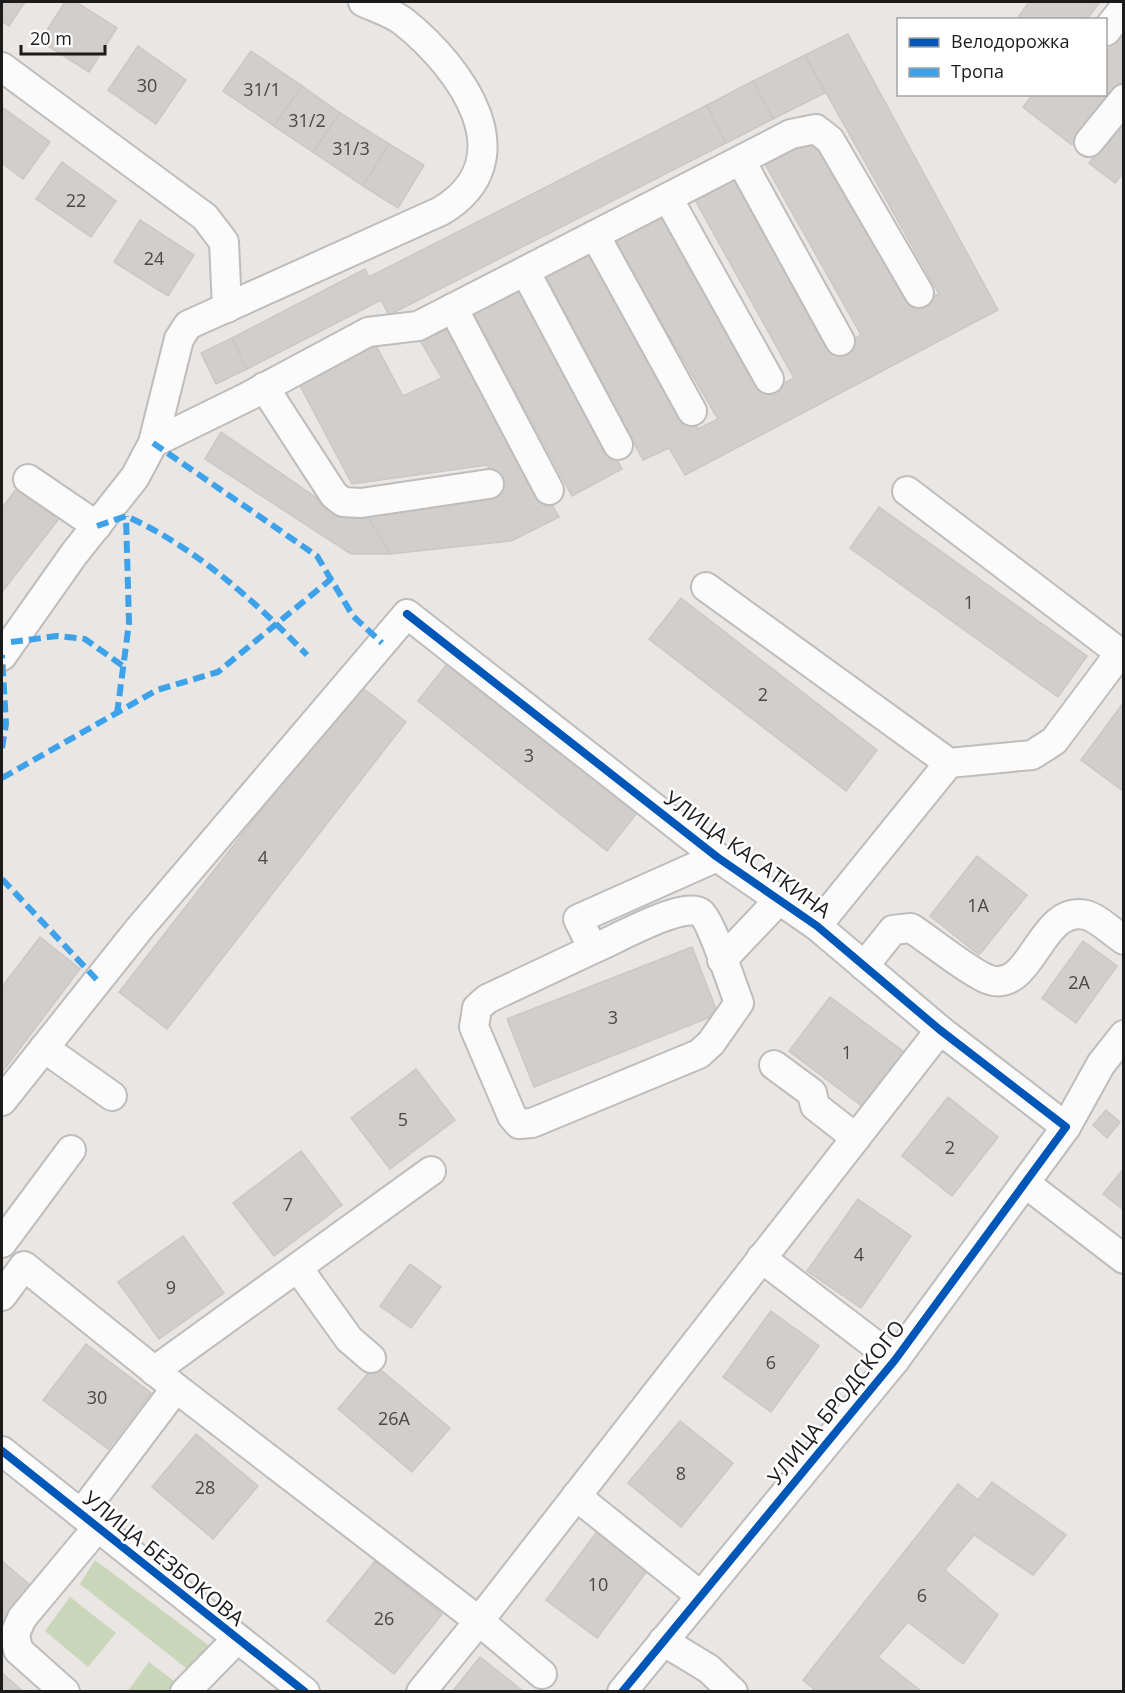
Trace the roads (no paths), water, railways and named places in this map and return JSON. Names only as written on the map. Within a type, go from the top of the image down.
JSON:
[{"type":"street","points":[[2,656],[135,477],[153,442],[179,339],[188,325],[441,211],[458,200],[479,173],[484,136],[467,92],[435,50],[402,20],[363,2]]},
{"type":"street","points":[[1107,30],[1124,8]]},
{"type":"street","points":[[2,67],[206,217],[224,242],[227,308]]},
{"type":"street","points":[[1089,142],[1124,99]]},
{"type":"street","points":[[153,442],[368,332],[418,326],[791,134],[816,129],[830,140],[919,293]]},
{"type":"street","points":[[741,161],[840,341]]},
{"type":"street","points":[[668,198],[769,380]]},
{"type":"street","points":[[595,235],[692,411]]},
{"type":"street","points":[[525,271],[618,445]]},
{"type":"street","points":[[453,308],[549,490]]},
{"type":"street","points":[[264,387],[334,495],[343,502],[361,503],[489,484]]},
{"type":"street","points":[[28,479],[97,526]]},
{"type":"street","points":[[706,587],[949,763],[1032,755],[1054,741],[1122,651],[907,491]]},
{"type":"street","name":"УЛИЦА КАСАТКИНА","points":[[44,1048],[139,929],[407,614],[717,858],[818,926],[940,1030],[1066,1126]]},
{"type":"street","points":[[818,926],[949,763]]},
{"type":"street","points":[[593,949],[578,919],[717,858]]},
{"type":"street","points":[[722,960],[763,920],[779,900]]},
{"type":"street","points":[[695,910],[703,914],[739,1003],[711,1043],[699,1054],[532,1123],[519,1124],[512,1116],[474,1027],[477,1008],[487,999],[593,949],[678,911],[695,910]]},
{"type":"street","points":[[864,966],[893,930],[910,928],[988,979],[1007,980],[1020,971],[1056,922],[1072,914],[1088,915],[1124,940]]},
{"type":"street","points":[[421,1692],[479,1622],[940,1030]]},
{"type":"street","name":"УЛИЦА БРОДСКОГО","points":[[622,1692],[895,1360],[1066,1126],[1101,1064],[1124,1035]]},
{"type":"street","points":[[2,1101],[44,1048],[112,1096]]},
{"type":"street","points":[[774,1065],[812,1093],[815,1106],[856,1138]]},
{"type":"street","points":[[2,1243],[71,1150]]},
{"type":"street","points":[[154,1371],[431,1171]]},
{"type":"street","points":[[1025,1183],[1124,1259]]},
{"type":"street","points":[[2,1248],[154,1371],[479,1622],[542,1674]]},
{"type":"street","points":[[761,1258],[895,1360]]},
{"type":"street","points":[[2,1296],[24,1266]]},
{"type":"street","points":[[298,1268],[349,1339],[371,1358]]},
{"type":"street","points":[[65,1692],[18,1650],[15,1634],[22,1618],[176,1388]]},
{"type":"street","name":"УЛИЦА БЕЗБОКОВА","points":[[2,1451],[305,1692]]},
{"type":"street","points":[[576,1496],[701,1596]]},
{"type":"street","points":[[185,1692],[237,1639]]},
{"type":"street","points":[[663,1641],[709,1670],[733,1692]]}]
